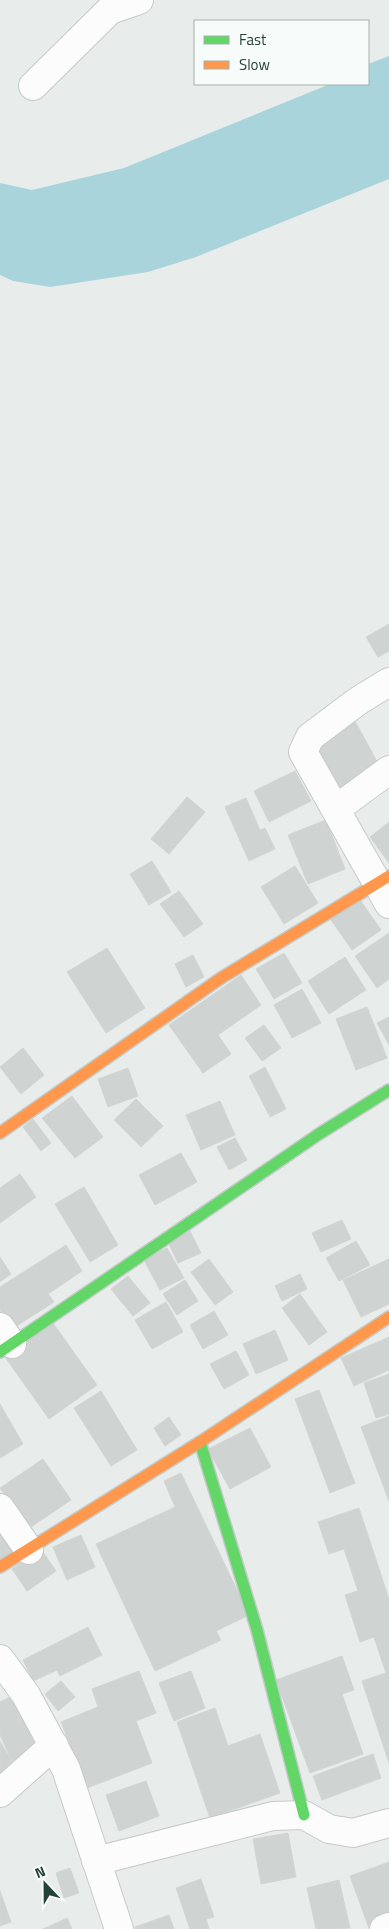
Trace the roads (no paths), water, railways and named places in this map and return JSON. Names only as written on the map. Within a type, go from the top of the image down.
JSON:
[{"type":"street","points":[[33,86],[110,10],[138,0]]},
{"type":"street","points":[[0,1133],[221,978],[385,888],[303,752],[310,737],[358,701],[389,682]]},
{"type":"street","points":[[336,809],[389,770]]},
{"type":"street","points":[[4,1341],[389,1090]]},
{"type":"street","points":[[0,1566],[29,1550],[200,1442],[389,1317]]},
{"type":"street","points":[[200,1442],[257,1630],[304,1815]]},
{"type":"street","points":[[0,1508],[29,1550]]},
{"type":"street","points":[[0,1659],[26,1695],[66,1768],[119,1929]]},
{"type":"street","points":[[0,1793],[54,1745]]},
{"type":"street","points":[[96,1860],[273,1816],[304,1815],[330,1828],[353,1833],[389,1824]]},
{"type":"street","points":[[384,1929],[389,1927]]},
{"type":"water","points":[[389,56],[389,179],[196,257],[148,272],[50,287],[13,281],[0,275],[0,183],[32,190],[124,168],[328,85],[369,85],[369,64]]}]
